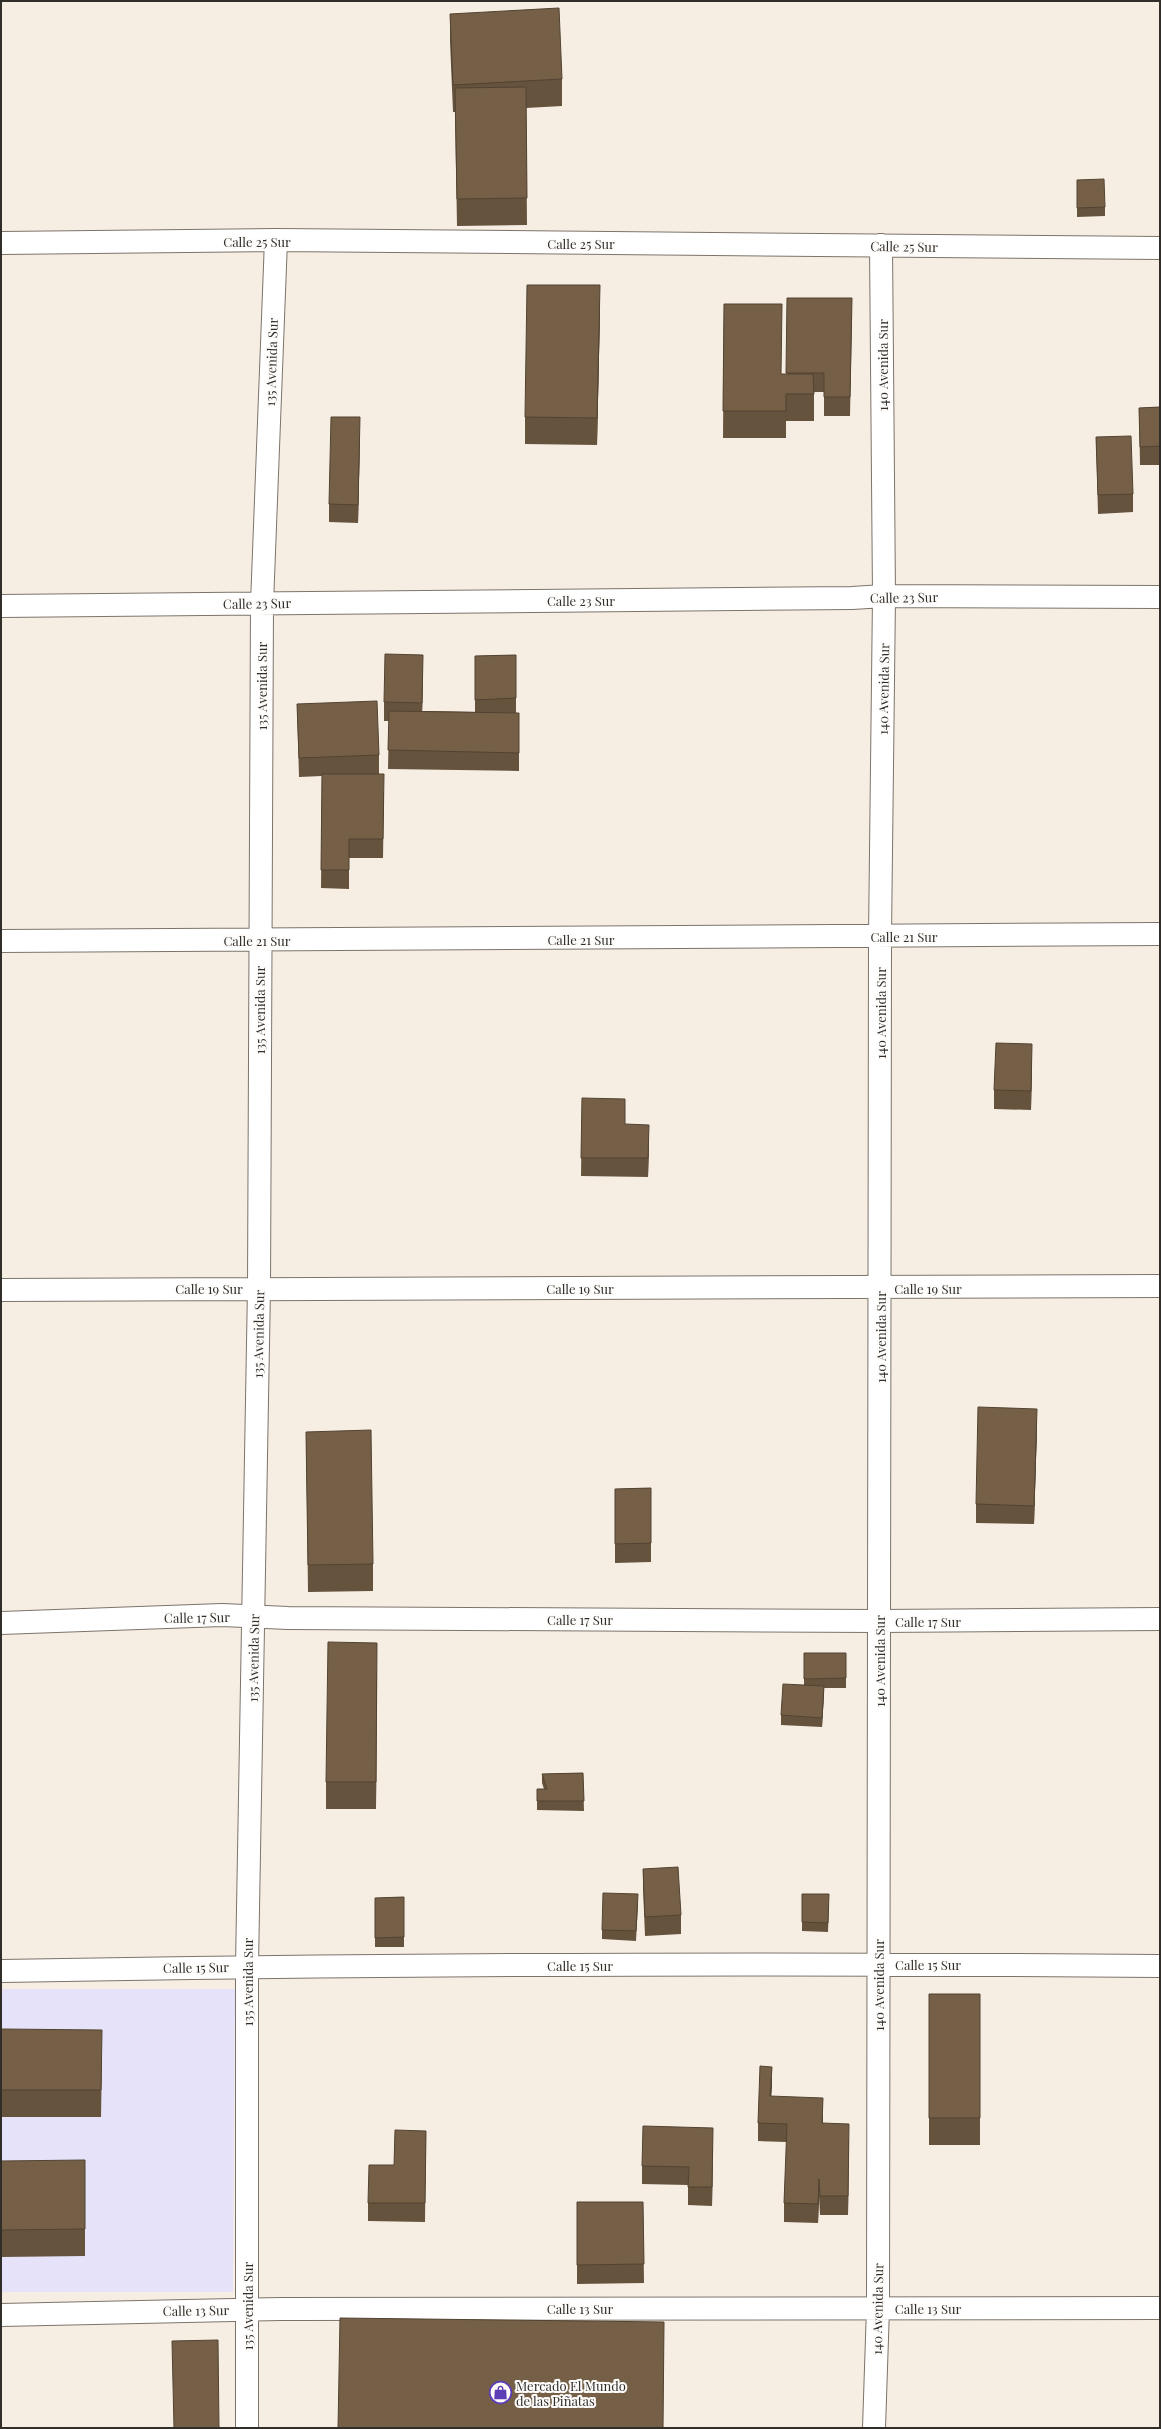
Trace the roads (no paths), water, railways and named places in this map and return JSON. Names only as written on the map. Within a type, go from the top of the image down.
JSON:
[{"type":"street","name":"Calle 25 Sur","points":[[1,243],[276,240],[1160,248]]},
{"type":"street","name":"135 Avenida Sur","points":[[247,2428],[247,1966],[259,1287],[259,940],[262,604],[276,240]]},
{"type":"street","name":"140 Avenida Sur","points":[[874,2428],[878,2308],[880,936],[884,596],[881,245]]},
{"type":"street","name":"Calle 23 Sur","points":[[1,606],[836,598],[884,596],[1160,597]]},
{"type":"street","name":"Calle 21 Sur","points":[[1,941],[1160,934]]},
{"type":"street","name":"Calle 19 Sur","points":[[1,1290],[259,1287],[880,1288],[1160,1286]]},
{"type":"street","name":"Calle 17 Sur","points":[[1,1623],[222,1615],[254,1618],[879,1621],[1160,1619]]},
{"type":"street","name":"Calle 15 Sur","points":[[1,1971],[247,1966],[878,1964],[1160,1966]]},
{"type":"street","name":"Calle 13 Sur","points":[[1,2315],[247,2309],[1160,2308]]},
{"type":"place","name":"Mercado El Mundo de las Piñatas","points":[[501,2392]]}]
